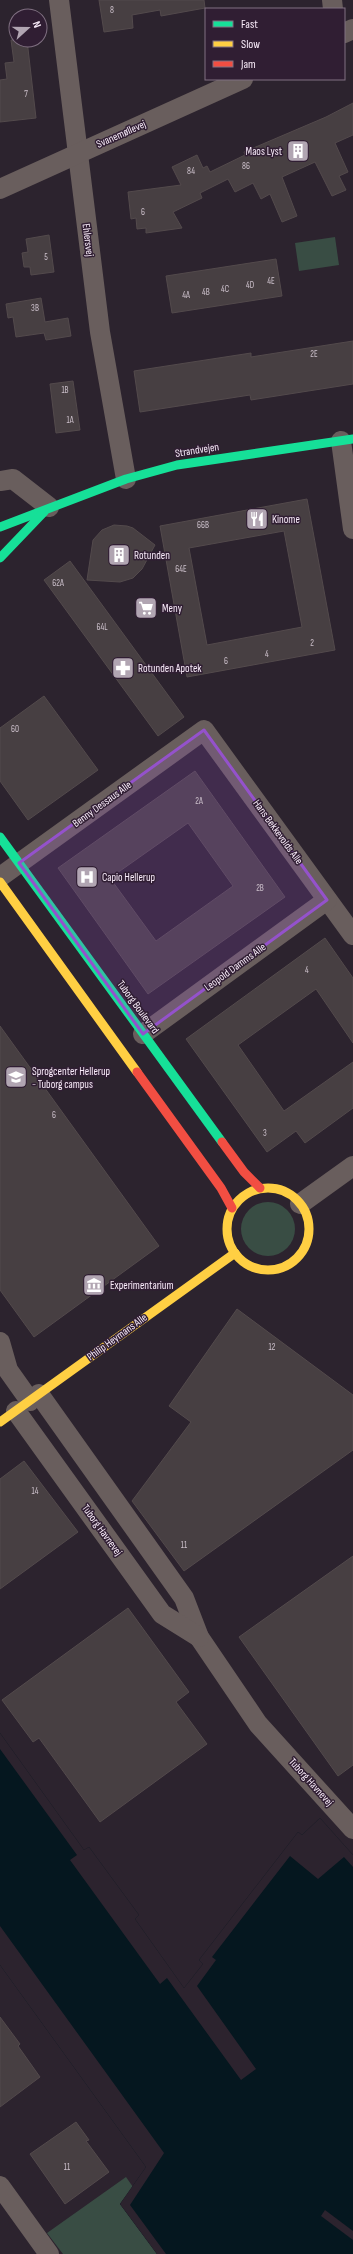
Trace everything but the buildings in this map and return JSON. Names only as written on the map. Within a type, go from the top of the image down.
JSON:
[{"type":"street","name":"Ehlersvej","points":[[59,0],[100,332],[126,479]]},
{"type":"street","name":"Svanemøllevej","points":[[0,189],[241,80]]},
{"type":"street","name":"Strandvejen","points":[[0,527],[49,507],[126,479],[177,465],[347,440]]},
{"type":"street","points":[[347,440],[353,529]]},
{"type":"street","points":[[0,481],[13,479],[49,507]]},
{"type":"street","name":"Strandvejen","points":[[0,558],[49,507]]},
{"type":"street","name":"Benny Dessaus Alle","points":[[0,877],[204,730]]},
{"type":"street","name":"Hans Bekkevolds Alle","points":[[204,730],[353,934]]},
{"type":"street","name":"Tuborg Boulevard","points":[[0,837],[244,1172],[260,1188]]},
{"type":"street","points":[[0,882],[221,1188],[232,1208]]},
{"type":"street","name":"Leopold Damms Alle","points":[[143,1034],[327,900]]},
{"type":"street","points":[[300,1204],[353,1166]]},
{"type":"street","points":[[260,1188],[282,1190],[300,1204],[308,1220],[308,1238],[303,1249],[296,1259],[276,1269],[265,1270],[253,1267],[235,1253],[229,1242],[227,1230],[228,1219],[232,1208],[239,1199],[249,1192],[260,1188]]},
{"type":"street","name":"Philip Heymans Alle","points":[[0,1422],[235,1253]]},
{"type":"street","name":"Tuborg Havnevej","points":[[0,1342],[4,1367],[28,1402],[162,1614],[199,1637]]},
{"type":"street","name":"Tuborg Havnevej","points":[[28,1402],[184,1598],[199,1637],[258,1724],[353,1829]]},
{"type":"street","points":[[0,2186],[49,2254]]},
{"type":"highlighted area","points":[[204,730],[327,900],[143,1034],[19,863]]},
{"type":"green space","points":[[335,237],[339,265],[299,271],[295,243]]},
{"type":"green space","points":[[263,1202],[273,1202],[283,1206],[291,1214],[295,1224],[295,1234],[291,1244],[283,1252],[273,1256],[263,1256],[253,1252],[245,1244],[241,1234],[241,1224],[245,1214],[253,1206]]},
{"type":"green space","points":[[126,2177],[133,2187],[120,2204],[157,2254],[63,2254],[47,2233]]},
{"type":"water","points":[[0,1733],[84,1850],[89,1847],[139,1915],[135,1919],[184,1988],[203,1964],[199,1960],[298,1832],[302,1835],[320,1818],[353,1855],[353,2254],[157,2254],[120,2204],[146,2167],[0,1965]]},
{"type":"pier","points":[[0,1733],[84,1850],[89,1847],[139,1915],[135,1919],[184,1988],[203,1964],[199,1960],[298,1832],[302,1835],[320,1818],[353,1855],[353,1867],[344,1857],[318,1879],[290,1856],[212,1957],[216,1960],[197,1986],[256,2069],[241,2080],[167,1978],[160,1984],[70,1860],[77,1855],[0,1749]]},
{"type":"pier","points":[[0,1926],[164,2153],[130,2205],[166,2254],[157,2254],[120,2204],[146,2167],[0,1965]]},
{"type":"pier","points":[[325,2210],[353,2231],[353,2240],[321,2216]]},
{"type":"traffic: fast","points":[[0,527],[126,479],[177,465],[353,439]]},
{"type":"traffic: fast","points":[[0,558],[44,512]]},
{"type":"traffic: fast","points":[[0,837],[222,1142]]},
{"type":"traffic: slow","points":[[0,882],[137,1072]]},
{"type":"traffic: slow","points":[[268,1188],[284,1191],[297,1200],[306,1213],[309,1229],[306,1245],[297,1258],[284,1267],[268,1270],[252,1267],[239,1258],[230,1245],[227,1229],[230,1213],[239,1200],[252,1191],[268,1188]]},
{"type":"traffic: slow","points":[[0,1422],[235,1253]]},
{"type":"traffic: jam","points":[[137,1072],[221,1188],[232,1208]]},
{"type":"traffic: jam","points":[[222,1142],[244,1172],[260,1188]]},
{"type":"place","name":"Maos Lyst","points":[[298,151]]},
{"type":"place","name":"Kinome","points":[[257,519]]},
{"type":"place","name":"Rotunden","points":[[119,555]]},
{"type":"place","name":"Meny","points":[[146,608]]},
{"type":"place","name":"Rotunden Apotek","points":[[123,668]]},
{"type":"place","name":"Capio Hellerup","points":[[87,877]]},
{"type":"place","name":"Sprogcenter Hellerup - Tuborg campus","points":[[16,1077]]},
{"type":"place","name":"Experimentarium","points":[[94,1285]]}]
